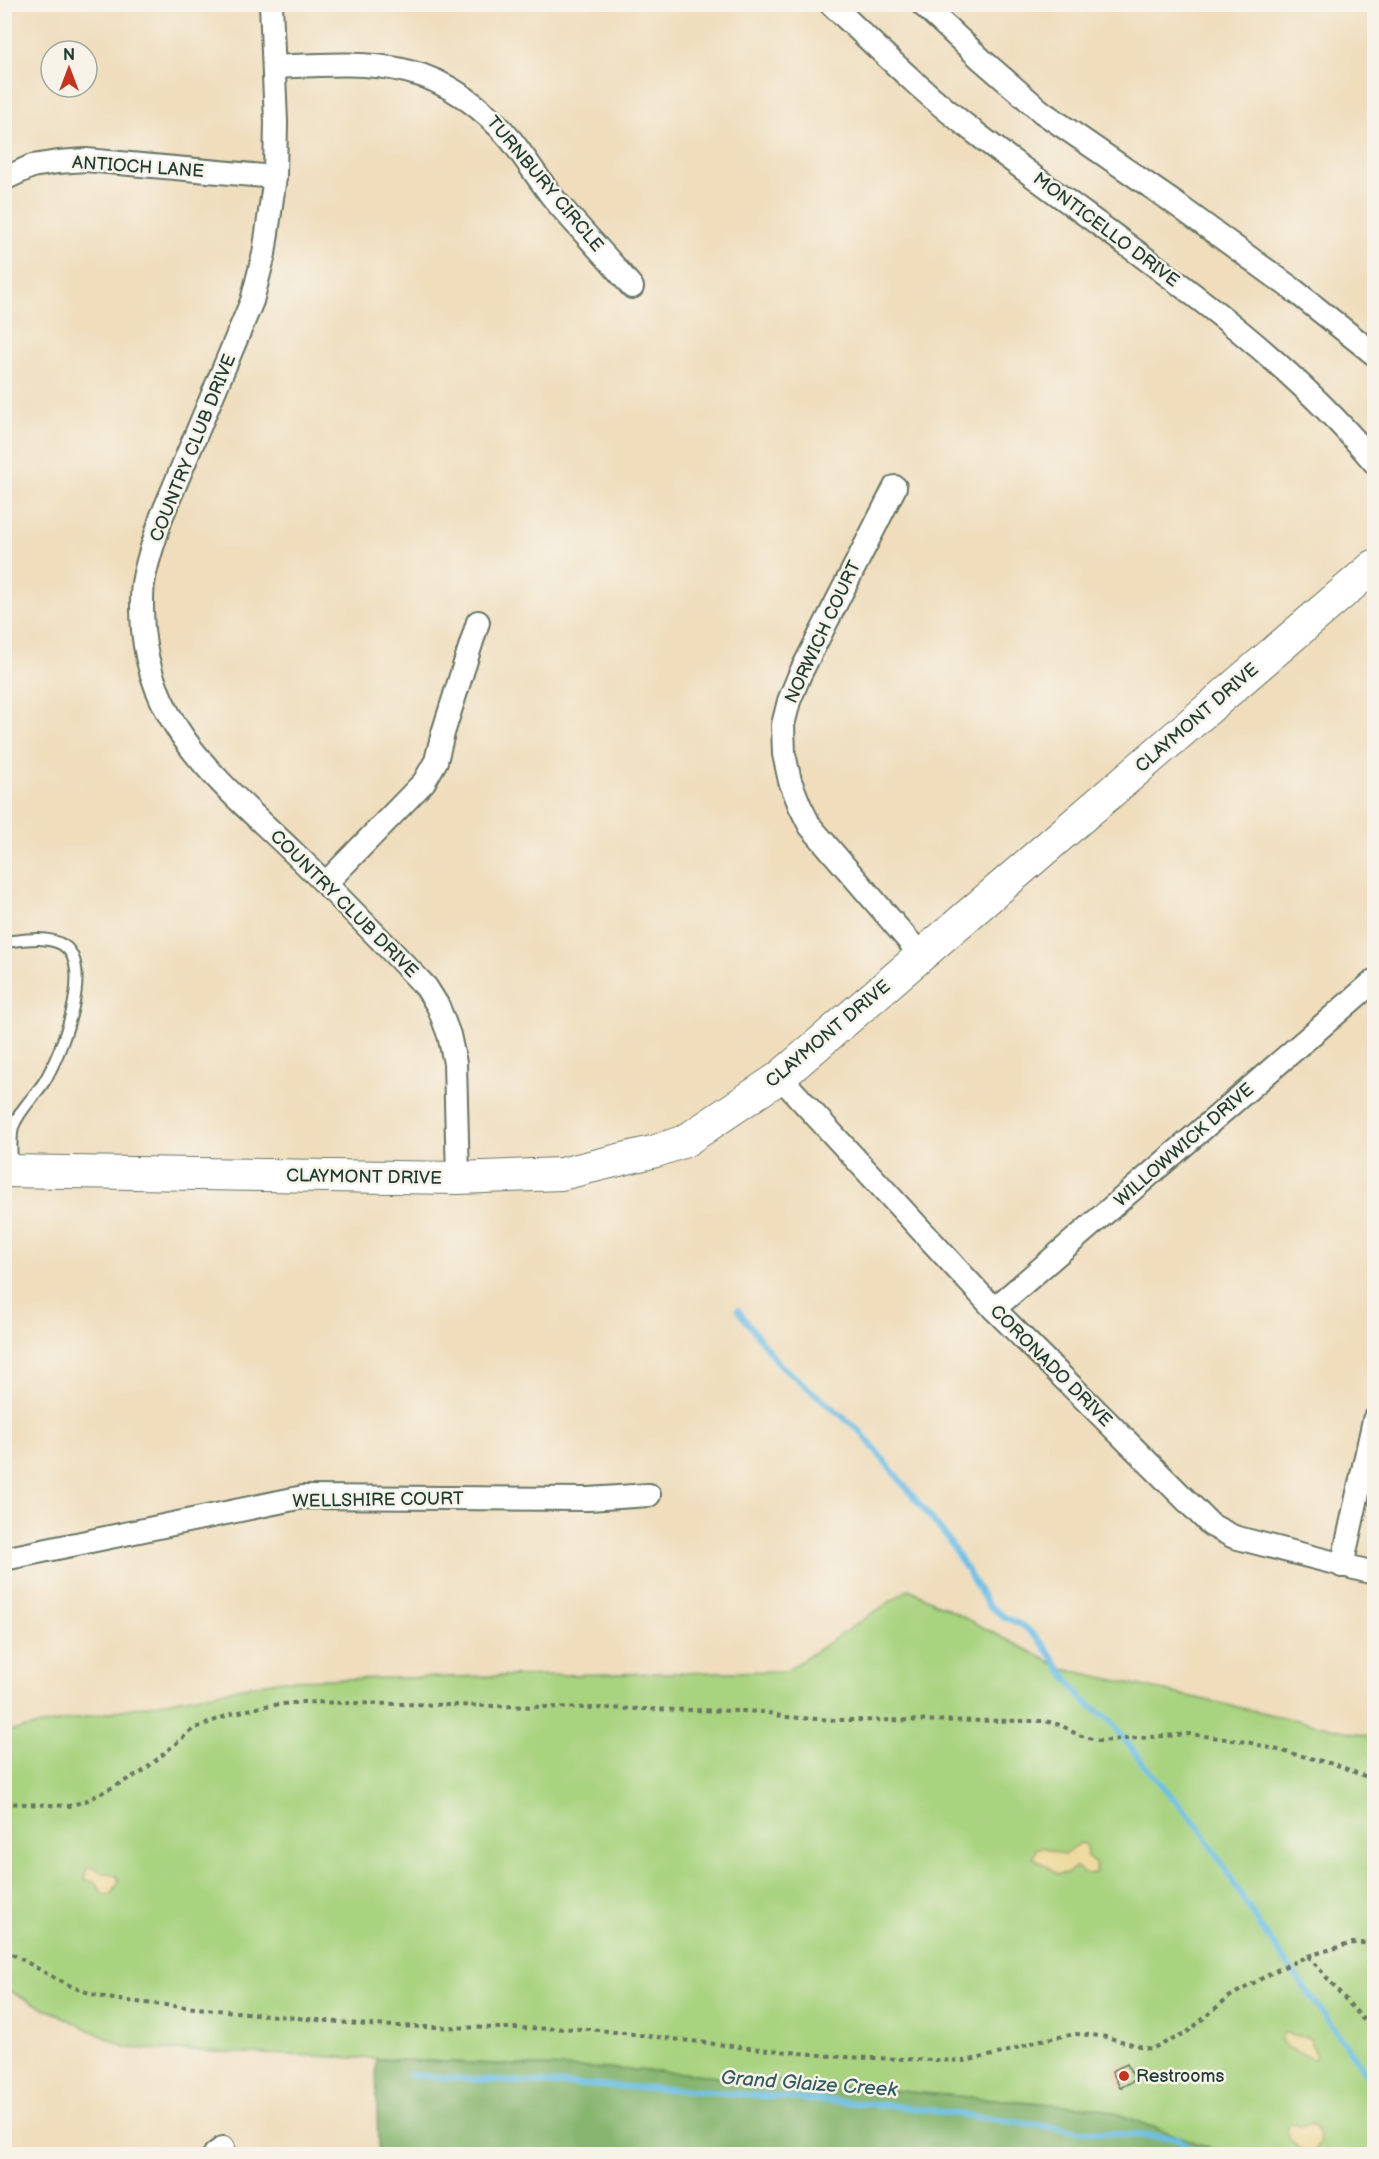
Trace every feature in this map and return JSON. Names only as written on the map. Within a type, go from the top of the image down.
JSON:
[{"type":"street","name":"COUNTRY CLUB DRIVE","points":[[271,4],[275,67],[275,177],[264,254],[252,301],[161,518],[143,584],[141,611],[149,668],[159,696],[173,724],[216,778],[326,883],[426,987],[438,1006],[449,1035],[455,1063],[458,1178]]},
{"type":"street","name":"MONTICELLO DRIVE","points":[[831,4],[975,133],[1234,327],[1284,370],[1357,441],[1374,462]]},
{"type":"street","points":[[922,4],[1042,112],[1210,229],[1295,291],[1374,354]]},
{"type":"street","name":"TURNBURY CIRCLE","points":[[275,67],[344,64],[406,71],[440,83],[458,94],[483,112],[510,139],[553,198],[632,287]]},
{"type":"street","name":"ANTIOCH LANE","points":[[4,179],[32,166],[86,160],[275,177]]},
{"type":"street","name":"NORWICH COURT","points":[[895,487],[792,692],[783,725],[784,754],[790,781],[810,826],[921,955]]},
{"type":"street","name":"CLAYMONT DRIVE","points":[[8,1171],[458,1178],[561,1174],[656,1151],[685,1141],[780,1077],[1374,566]]},
{"type":"street","points":[[326,883],[424,782],[436,761],[478,622]]},
{"type":"street","name":"WILLOWWICK DRIVE","points":[[994,1309],[1374,981]]},
{"type":"street","name":"CORONADO DRIVE","points":[[780,1077],[994,1309],[1211,1525],[1234,1537],[1374,1573]]},
{"type":"street","points":[[1342,1566],[1374,1420]]},
{"type":"street","name":"WELLSHIRE COURT","points":[[4,1559],[303,1497],[588,1499],[649,1495]]},
{"type":"lane","points":[[4,942],[45,939],[64,946],[73,958],[77,982],[69,1026],[54,1063],[44,1083],[14,1127],[8,1171]]},
{"type":"path","points":[[4,1803],[69,1806],[88,1800],[142,1772],[193,1729],[231,1714],[265,1706],[302,1702],[740,1711],[834,1720],[1045,1721],[1061,1725],[1078,1735],[1099,1742],[1190,1734],[1246,1742],[1337,1765],[1374,1780]]},
{"type":"path","points":[[4,1950],[89,1993],[135,2002],[368,2025],[590,2029],[842,2057],[965,2061],[1041,2040],[1076,2034],[1102,2036],[1151,2049],[1185,2034],[1230,1997],[1275,1971],[1308,1956],[1353,1943],[1374,1943]]},
{"type":"path","points":[[1308,1956],[1374,2032]]},
{"type":"green space","points":[[909,1589],[1064,1669],[1374,1737],[1374,2154],[1227,2154],[1101,2108],[657,2071],[127,2048],[5,1989],[4,1732],[282,1680],[786,1671]]},
{"type":"green space","points":[[376,2059],[657,2071],[1101,2108],[1227,2154],[378,2154]]},
{"type":"sand","points":[[1079,1843],[1086,1845],[1087,1857],[1096,1865],[1096,1872],[1088,1874],[1076,1867],[1067,1873],[1058,1874],[1033,1857],[1036,1849],[1040,1848],[1047,1848],[1064,1855]]},
{"type":"sand","points":[[87,1867],[98,1869],[103,1874],[116,1875],[119,1881],[111,1895],[103,1893],[95,1882],[84,1880]]},
{"type":"sand","points":[[1285,2032],[1311,2040],[1316,2057],[1313,2059],[1287,2047],[1280,2039]]},
{"type":"sand","points":[[1310,2124],[1319,2133],[1318,2145],[1313,2153],[1307,2154],[1287,2135],[1289,2125],[1300,2126]]},
{"type":"building","name":"Restrooms","points":[[1127,2064],[1135,2080],[1120,2088],[1112,2071]]},
{"type":"waterway","points":[[738,1310],[778,1363],[860,1431],[948,1539],[988,1605],[1025,1627],[1042,1643],[1083,1700],[1111,1721],[1144,1765],[1200,1828],[1260,1926],[1374,2084]]},
{"type":"waterway","name":"Grand Glaize Creek","points":[[410,2075],[670,2089],[897,2106],[1088,2132],[1177,2138],[1197,2154]]},
{"type":"place","name":"Restrooms","points":[[1124,2076]]}]
